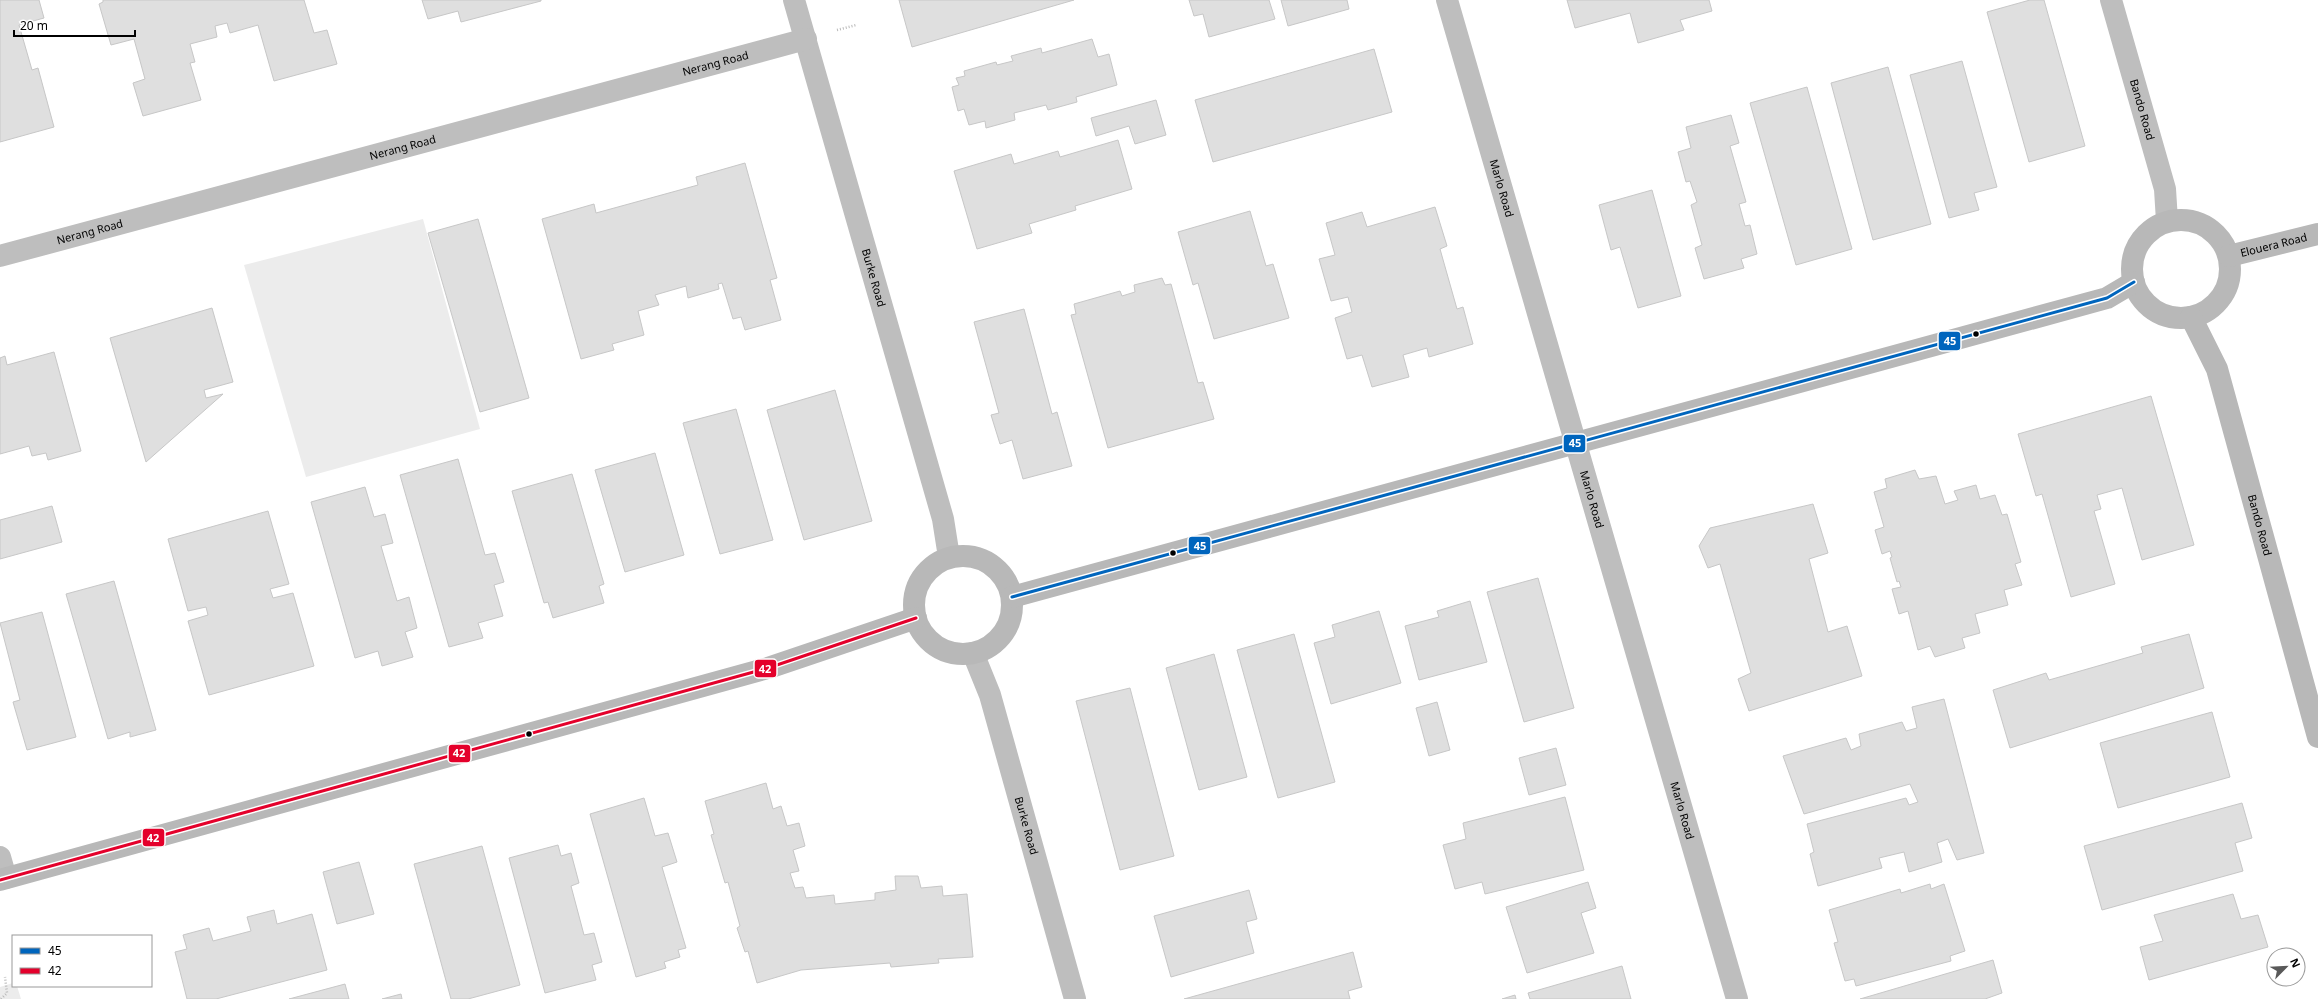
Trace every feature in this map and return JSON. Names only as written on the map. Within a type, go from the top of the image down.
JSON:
[{"type":"street","name":"Burke Road","points":[[794,0],[943,519],[949,557]]},
{"type":"street","name":"Marlo Road","points":[[1447,0],[1737,999]]},
{"type":"street","name":"Bando Road","points":[[2110,0],[2164,189],[2167,221]]},
{"type":"street","name":"Nerang Road","points":[[0,256],[806,38]]},
{"type":"street","points":[[2183,219],[2198,222],[2211,230],[2222,241],[2229,256],[2231,271],[2227,287],[2218,301],[2206,311],[2191,317],[2176,318],[2162,314],[2150,306],[2140,295],[2134,282],[2132,267],[2135,252],[2142,238],[2154,227],[2167,221],[2183,219]]},
{"type":"street","name":"Elouera Road","points":[[2229,256],[2318,234]]},
{"type":"street","points":[[1012,598],[1172,552],[1577,444],[2107,298],[2134,282]]},
{"type":"street","name":"Bando Road","points":[[2191,317],[2217,369],[2318,738]]},
{"type":"street","points":[[966,556],[977,558],[996,568],[1006,582],[1012,598],[1012,613],[1003,633],[987,648],[973,653],[958,654],[944,650],[931,643],[922,631],[916,618],[914,602],[917,588],[924,574],[936,563],[949,557],[966,556]]},
{"type":"street","points":[[0,857],[3,879],[768,668],[916,618]]},
{"type":"street","name":"Burke Road","points":[[973,653],[990,695],[1075,999]]},
{"type":"path","points":[[2,999],[7,993],[5,977]]},
{"type":"shaded area","points":[[423,219],[480,429],[306,477],[244,265]]},
{"type":"shaded area","points":[[12,983],[12,987],[17,987],[21,999],[0,999],[0,987]]},
{"type":"building","points":[[0,0],[39,0],[44,18],[19,25],[32,70],[38,68],[54,127],[0,142]]},
{"type":"building","points":[[103,0],[304,0],[314,33],[327,30],[337,64],[274,81],[258,25],[230,33],[227,23],[215,26],[217,37],[190,44],[195,62],[190,63],[201,100],[143,116],[133,83],[145,79],[134,39],[111,45],[99,4],[103,2]]},
{"type":"building","points":[[422,0],[541,1],[461,22],[458,11],[428,19]]},
{"type":"building","points":[[899,0],[1074,0],[912,47]]},
{"type":"building","points":[[1189,0],[1269,0],[1275,19],[1209,37],[1203,14],[1194,16]]},
{"type":"building","points":[[1281,0],[1347,0],[1349,9],[1288,26]]},
{"type":"building","points":[[1567,0],[1709,0],[1712,11],[1680,20],[1684,30],[1638,43],[1630,13],[1575,28]]},
{"type":"building","points":[[2030,0],[2044,0],[2085,146],[2029,162],[1987,12]]},
{"type":"building","points":[[1092,39],[1098,57],[1109,54],[1117,85],[1076,97],[1077,102],[1048,110],[1046,105],[1014,113],[1015,120],[986,128],[985,121],[969,125],[964,109],[958,111],[952,87],[959,85],[956,78],[965,76],[964,71],[996,62],[997,65],[1013,61],[1011,56],[1041,48],[1042,53]]},
{"type":"building","points":[[1374,49],[1392,112],[1213,162],[1195,100]]},
{"type":"building","points":[[1962,61],[1997,187],[1974,193],[1979,210],[1949,218],[1910,75]]},
{"type":"building","points":[[1888,67],[1931,224],[1873,240],[1831,83]]},
{"type":"building","points":[[1807,87],[1852,249],[1796,265],[1750,103]]},
{"type":"building","points":[[1156,100],[1166,135],[1135,144],[1129,126],[1096,136],[1091,118]]},
{"type":"building","points":[[1731,115],[1739,143],[1730,146],[1746,202],[1739,204],[1745,226],[1750,225],[1757,254],[1741,259],[1744,268],[1704,279],[1695,248],[1702,245],[1691,205],[1697,202],[1690,181],[1686,182],[1678,152],[1691,148],[1686,127]]},
{"type":"building","points":[[1118,140],[1132,189],[1075,206],[1076,210],[1029,224],[1032,233],[977,249],[954,171],[1011,154],[1014,164],[1058,151],[1060,157]]},
{"type":"building","points":[[745,163],[777,278],[770,280],[781,320],[745,330],[741,317],[733,319],[722,283],[718,284],[719,289],[688,298],[686,286],[655,295],[659,305],[638,311],[644,335],[612,344],[614,350],[581,359],[542,219],[594,204],[596,213],[698,185],[696,177]]},
{"type":"building","points":[[1652,190],[1681,296],[1638,308],[1620,247],[1611,250],[1599,205]]},
{"type":"building","points":[[1435,207],[1447,246],[1440,249],[1457,309],[1463,307],[1473,344],[1429,357],[1427,348],[1403,355],[1409,377],[1372,387],[1362,355],[1347,359],[1335,318],[1352,312],[1348,297],[1331,301],[1319,259],[1335,255],[1326,223],[1362,212],[1367,227]]},
{"type":"building","points":[[1250,211],[1266,266],[1273,264],[1289,318],[1214,339],[1198,283],[1193,285],[1178,232]]},
{"type":"building","points":[[478,219],[529,398],[480,412],[428,233]]},
{"type":"building","points":[[1162,278],[1165,285],[1171,284],[1198,383],[1203,382],[1214,419],[1108,448],[1071,315],[1076,314],[1074,304],[1120,291],[1122,296],[1135,292],[1134,285]]},
{"type":"building","points":[[212,308],[233,382],[204,390],[206,398],[223,394],[146,462],[110,338]]},
{"type":"building","points":[[1024,309],[1052,414],[1057,412],[1072,466],[1023,479],[1012,440],[1000,444],[991,415],[999,413],[974,322]]},
{"type":"building","points":[[54,352],[81,451],[48,460],[46,453],[32,456],[29,446],[0,454],[0,358],[5,356],[7,365]]},
{"type":"building","points":[[835,390],[872,521],[804,540],[767,410]]},
{"type":"building","points":[[2151,396],[2194,545],[2142,560],[2122,488],[2097,495],[2101,509],[2094,511],[2115,584],[2071,597],[2042,494],[2036,496],[2018,434]]},
{"type":"building","points":[[736,409],[773,540],[720,554],[683,423]]},
{"type":"building","points":[[655,453],[684,555],[625,572],[595,470]]},
{"type":"building","points":[[458,459],[485,555],[495,553],[504,582],[494,585],[503,616],[478,623],[483,638],[449,647],[400,475]]},
{"type":"building","points":[[1915,470],[1919,479],[1936,476],[1945,504],[1958,500],[1954,491],[1976,485],[1980,499],[1995,495],[2002,515],[2007,514],[2021,562],[2015,564],[2022,585],[2004,590],[2008,605],[1975,614],[1980,633],[1962,638],[1965,648],[1935,657],[1930,646],[1918,650],[1908,611],[1899,614],[1892,589],[1901,587],[1899,581],[1897,582],[1890,558],[1892,557],[1890,551],[1882,554],[1875,530],[1884,527],[1874,492],[1887,488],[1885,479]]},
{"type":"building","points":[[572,474],[604,584],[599,586],[604,603],[553,618],[548,602],[544,603],[512,491]]},
{"type":"building","points":[[365,487],[374,517],[385,514],[393,543],[381,546],[397,601],[409,597],[417,628],[405,632],[413,657],[382,666],[378,651],[355,658],[311,502]]},
{"type":"building","points":[[1813,504],[1828,553],[1809,559],[1828,632],[1847,626],[1862,676],[1749,711],[1738,679],[1751,673],[1720,564],[1708,568],[1699,546],[1710,528]]},
{"type":"building","points":[[52,506],[62,542],[0,559],[0,520]]},
{"type":"building","points":[[268,511],[289,584],[270,589],[273,598],[293,593],[314,666],[209,695],[188,621],[208,615],[206,607],[188,611],[168,539]]},
{"type":"building","points":[[1538,578],[1574,708],[1524,722],[1487,592]]},
{"type":"building","points":[[114,581],[156,730],[130,737],[130,732],[108,739],[66,594]]},
{"type":"building","points":[[1470,601],[1487,662],[1419,680],[1405,626],[1439,617],[1437,611]]},
{"type":"building","points":[[1379,611],[1401,683],[1331,704],[1314,643],[1335,637],[1332,625]]},
{"type":"building","points":[[42,612],[76,737],[27,750],[13,702],[20,700],[0,623]]},
{"type":"building","points":[[1294,634],[1335,782],[1278,798],[1237,650]]},
{"type":"building","points":[[2189,634],[2204,688],[2010,748],[1993,690],[2046,673],[2049,680],[2143,653],[2141,647]]},
{"type":"building","points":[[1214,654],[1247,777],[1199,790],[1166,668]]},
{"type":"building","points":[[1130,688],[1174,856],[1120,870],[1076,701]]},
{"type":"building","points":[[1944,699],[1984,853],[1957,860],[1948,839],[1937,843],[1942,862],[1909,872],[1904,852],[1879,858],[1882,868],[1818,886],[1810,854],[1814,852],[1807,824],[1906,798],[1909,805],[1918,802],[1910,784],[1804,814],[1783,756],[1846,738],[1851,750],[1861,746],[1859,734],[1902,722],[1906,731],[1917,728],[1912,707]]},
{"type":"building","points":[[1437,702],[1450,750],[1429,756],[1416,708]]},
{"type":"building","points":[[2212,712],[2230,777],[2118,808],[2100,743]]},
{"type":"building","points":[[1556,748],[1566,785],[1529,795],[1519,758]]},
{"type":"building","points":[[766,783],[773,809],[781,806],[787,826],[799,823],[805,846],[793,850],[799,871],[790,873],[795,888],[803,887],[806,898],[834,895],[835,904],[875,900],[875,893],[896,890],[895,876],[918,876],[921,888],[942,886],[943,896],[967,894],[973,957],[938,959],[939,963],[891,967],[890,963],[801,970],[757,983],[748,951],[745,952],[737,928],[740,926],[728,882],[725,883],[711,835],[714,834],[705,801]]},
{"type":"building","points":[[1565,797],[1584,870],[1485,894],[1482,882],[1455,889],[1443,845],[1466,839],[1463,823]]},
{"type":"building","points":[[644,798],[655,836],[668,833],[677,862],[662,867],[686,948],[678,950],[680,957],[664,962],[666,968],[636,977],[590,814]]},
{"type":"building","points":[[2242,803],[2252,838],[2235,843],[2243,871],[2102,910],[2084,846]]},
{"type":"building","points":[[558,845],[561,856],[571,853],[579,883],[571,886],[584,935],[594,933],[602,962],[592,965],[596,980],[545,993],[509,858]]},
{"type":"building","points":[[482,846],[520,985],[468,999],[451,999],[414,864]]},
{"type":"building","points":[[359,862],[374,914],[337,924],[323,872]]},
{"type":"building","points":[[1588,882],[1596,908],[1581,913],[1594,953],[1527,973],[1506,907]]},
{"type":"building","points":[[1930,884],[1931,889],[1944,884],[1965,951],[1950,956],[1951,961],[1856,986],[1854,979],[1845,981],[1834,943],[1838,942],[1829,910],[1900,889],[1901,893]]},
{"type":"building","points":[[1249,890],[1257,919],[1246,922],[1254,953],[1171,977],[1154,916]]},
{"type":"building","points":[[2233,894],[2241,919],[2258,915],[2268,947],[2149,980],[2140,947],[2163,941],[2154,915]]},
{"type":"building","points":[[274,910],[277,924],[312,914],[327,970],[216,999],[187,999],[175,952],[187,949],[183,935],[209,928],[213,941],[251,931],[247,917]]},
{"type":"building","points":[[1353,952],[1362,987],[1348,991],[1350,999],[1184,999]]},
{"type":"building","points":[[1993,960],[2002,993],[1985,999],[1860,999]]},
{"type":"building","points":[[1622,966],[1631,999],[1530,999],[1528,993]]},
{"type":"building","points":[[345,984],[349,999],[289,999]]},
{"type":"building","points":[[401,994],[402,999],[382,999]]},
{"type":"building","points":[[1515,995],[1516,999],[1502,999]]},
{"type":"transit line","name":"45","points":[[1012,597],[2107,298],[2134,282]]},
{"type":"transit line","name":"42","points":[[0,880],[768,668],[916,618]]}]
